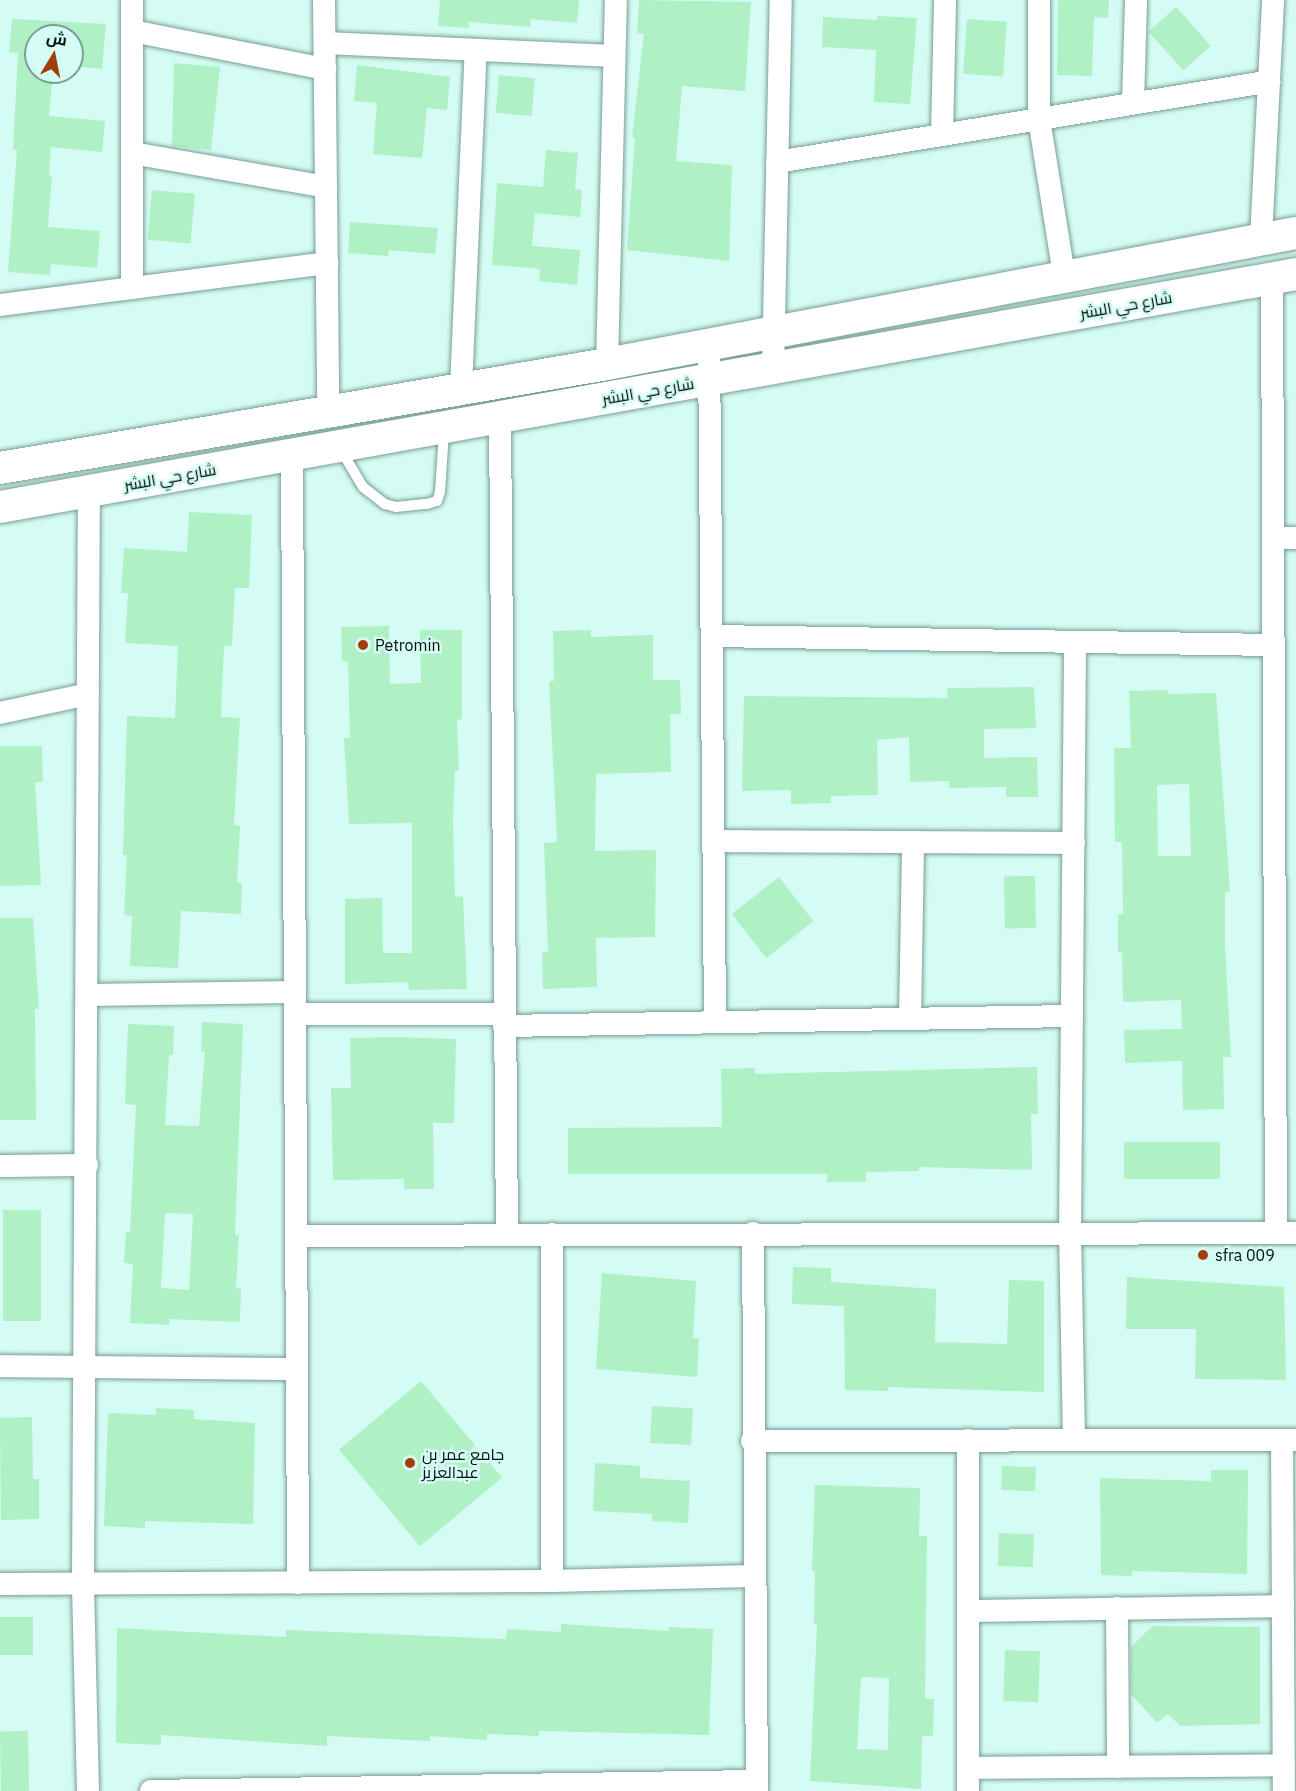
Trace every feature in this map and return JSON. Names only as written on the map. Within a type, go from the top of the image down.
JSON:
[{"type":"street","points":[[132,0],[132,288]]},
{"type":"street","points":[[324,0],[328,411]]},
{"type":"street","points":[[607,364],[616,0]]},
{"type":"street","points":[[773,369],[781,0]]},
{"type":"street","points":[[942,135],[945,0]]},
{"type":"street","points":[[1039,0],[1039,119],[1064,275]]},
{"type":"street","points":[[1133,104],[1136,0]]},
{"type":"street","points":[[1261,239],[1273,0]]},
{"type":"street","points":[[132,31],[325,69]]},
{"type":"street","points":[[324,43],[614,56]]},
{"type":"street","points":[[461,388],[476,50]]},
{"type":"street","points":[[777,162],[1269,81]]},
{"type":"street","points":[[132,153],[326,187]]},
{"type":"street","points":[[0,468],[607,364],[1064,275],[1296,233]]},
{"type":"street","points":[[0,305],[327,262]]},
{"type":"street","points":[[296,1236],[507,1233],[1286,1233],[1273,538],[1284,276]]},
{"type":"street","name":"شارع حي البشر","points":[[0,507],[1284,276]]},
{"type":"street","points":[[710,345],[715,1022]]},
{"type":"street","points":[[500,418],[507,1233]]},
{"type":"street","points":[[292,456],[298,1583]]},
{"type":"street","points":[[88,1791],[83,1584],[89,491]]},
{"type":"street","points":[[1273,538],[1296,538]]},
{"type":"street","points":[[712,636],[1075,644],[1274,645]]},
{"type":"street","points":[[1074,1440],[1070,1233],[1075,644]]},
{"type":"street","points":[[0,712],[88,694]]},
{"type":"street","points":[[714,841],[1074,843]]},
{"type":"street","points":[[910,1019],[913,842]]},
{"type":"street","points":[[87,995],[295,1004],[504,1020],[715,1022],[1072,1016]]},
{"type":"street","points":[[0,1166],[87,1165]]},
{"type":"street","points":[[552,1233],[552,1581]]},
{"type":"street","points":[[151,1791],[756,1786],[752,1576],[753,1233]]},
{"type":"street","points":[[0,1366],[86,1365],[297,1370]]},
{"type":"street","points":[[968,1440],[968,1791]]},
{"type":"street","points":[[752,1441],[1289,1440],[1283,1606],[1284,1791]]},
{"type":"street","points":[[0,1584],[552,1581],[752,1576]]},
{"type":"street","points":[[968,1611],[1283,1606]]},
{"type":"street","points":[[1117,1608],[1118,1767]]},
{"type":"street","points":[[968,1768],[1284,1765]]},
{"type":"lane","points":[[340,447],[363,487],[385,504],[396,507],[427,504],[437,501],[440,492],[444,428]]},
{"type":"building","points":[[440,0],[579,0],[577,23],[531,19],[530,27],[469,22],[469,28],[438,26]]},
{"type":"building","points":[[639,0],[751,2],[745,91],[682,86],[676,161],[732,165],[729,261],[627,250],[635,138],[632,137],[644,34],[637,33]]},
{"type":"building","points":[[1058,0],[1109,0],[1108,18],[1094,17],[1092,76],[1057,75]]},
{"type":"building","points":[[1176,7],[1211,46],[1183,70],[1149,32]]},
{"type":"building","points":[[877,16],[917,18],[910,104],[874,102],[876,50],[822,47],[823,17],[877,20]]},
{"type":"building","points":[[12,19],[106,24],[102,69],[84,67],[84,24],[24,24],[24,84],[52,84],[49,116],[105,121],[102,152],[51,147],[49,176],[52,176],[48,227],[100,231],[97,268],[51,264],[50,275],[8,272],[17,150],[13,150],[18,53],[9,52]]},
{"type":"building","points":[[967,19],[1007,22],[1003,77],[963,74]]},
{"type":"building","points":[[174,63],[220,67],[211,150],[172,146]]},
{"type":"building","points":[[357,65],[450,77],[447,110],[427,108],[422,158],[373,154],[377,103],[354,101]]},
{"type":"building","points":[[499,75],[535,78],[532,116],[496,113]]},
{"type":"building","points":[[546,150],[578,153],[575,189],[582,190],[580,217],[535,213],[532,246],[580,250],[577,285],[539,281],[540,269],[492,265],[497,183],[543,187]]},
{"type":"building","points":[[152,190],[195,194],[190,244],[148,240]]},
{"type":"building","points":[[350,222],[438,228],[435,254],[389,250],[388,256],[348,253]]},
{"type":"building","points":[[189,512],[252,515],[249,588],[235,588],[232,646],[224,646],[221,717],[240,718],[234,825],[240,826],[237,883],[242,883],[241,914],[181,911],[178,968],[130,966],[132,916],[124,915],[127,855],[123,855],[127,716],[175,718],[178,646],[125,643],[128,593],[121,593],[124,548],[187,552]]},
{"type":"building","points":[[389,626],[390,684],[421,683],[420,630],[462,630],[462,719],[457,720],[459,771],[455,771],[453,822],[455,897],[463,896],[467,989],[409,990],[408,982],[345,984],[345,899],[382,898],[383,953],[412,953],[412,823],[349,824],[344,738],[350,738],[348,661],[342,661],[341,627]]},
{"type":"building","points":[[591,630],[591,637],[653,635],[653,680],[680,680],[681,714],[670,714],[671,772],[596,774],[595,851],[656,850],[655,937],[596,938],[597,987],[543,989],[542,952],[548,952],[544,843],[557,842],[549,681],[554,681],[553,631]]},
{"type":"building","points":[[1034,687],[1036,728],[984,729],[984,758],[1037,757],[1038,797],[1006,797],[1006,787],[949,788],[949,781],[910,782],[909,737],[877,740],[878,795],[831,796],[831,803],[791,804],[791,790],[742,791],[744,696],[948,698],[947,688]]},
{"type":"building","points":[[1168,690],[1168,694],[1216,693],[1230,892],[1225,892],[1225,945],[1231,1057],[1223,1057],[1224,1109],[1183,1110],[1182,1061],[1125,1063],[1124,1030],[1182,1029],[1181,1000],[1123,1002],[1122,952],[1118,952],[1118,914],[1123,914],[1122,842],[1115,842],[1114,748],[1131,748],[1129,691]],"holes":[[[1189,784],[1191,856],[1158,856],[1157,785]]]},
{"type":"building","points":[[0,746],[42,746],[43,782],[35,782],[41,885],[0,886]]},
{"type":"building","points":[[1035,876],[1036,928],[1005,929],[1004,877]]},
{"type":"building","points":[[779,877],[813,921],[766,958],[732,914]]},
{"type":"building","points":[[0,918],[33,918],[39,1009],[35,1009],[36,1120],[0,1120]]},
{"type":"building","points":[[202,1022],[243,1024],[235,1235],[239,1235],[236,1288],[241,1289],[240,1322],[170,1319],[169,1325],[130,1323],[133,1264],[124,1263],[126,1232],[130,1232],[136,1105],[125,1104],[128,1024],[174,1026],[173,1055],[169,1055],[165,1125],[199,1126],[205,1052],[201,1051]],"holes":[[[165,1213],[193,1214],[189,1290],[161,1288]]]},
{"type":"building","points":[[350,1038],[456,1039],[454,1123],[433,1123],[434,1189],[404,1189],[404,1179],[333,1180],[331,1088],[351,1088]]},
{"type":"building","points":[[1037,1067],[1038,1114],[1031,1114],[1032,1170],[919,1167],[919,1171],[866,1172],[866,1182],[827,1182],[827,1174],[568,1174],[568,1128],[722,1127],[721,1069],[755,1068],[755,1074]]},
{"type":"building","points":[[1124,1142],[1220,1142],[1220,1179],[1124,1179]]},
{"type":"building","points":[[3,1210],[41,1210],[41,1321],[3,1321]]},
{"type":"building","points":[[793,1267],[831,1268],[831,1282],[936,1289],[935,1342],[1007,1344],[1009,1280],[1044,1281],[1044,1392],[888,1387],[888,1391],[845,1390],[844,1306],[792,1304]]},
{"type":"building","points":[[602,1273],[696,1281],[693,1338],[699,1338],[697,1377],[596,1369]]},
{"type":"building","points":[[1127,1277],[1284,1287],[1286,1380],[1195,1379],[1196,1329],[1126,1329]]},
{"type":"building","points":[[421,1381],[502,1478],[420,1546],[339,1450]]},
{"type":"building","points":[[652,1406],[693,1408],[691,1445],[650,1443]]},
{"type":"building","points":[[156,1408],[194,1410],[194,1419],[255,1423],[253,1524],[145,1521],[145,1528],[104,1526],[108,1413],[156,1415]]},
{"type":"building","points":[[32,1417],[33,1479],[39,1479],[39,1519],[1,1520],[0,1418]]},
{"type":"building","points":[[595,1463],[640,1466],[640,1478],[690,1481],[688,1523],[652,1521],[652,1514],[593,1511]]},
{"type":"building","points":[[1002,1466],[1036,1467],[1035,1491],[1001,1490]]},
{"type":"building","points":[[1211,1470],[1248,1470],[1247,1574],[1132,1571],[1132,1576],[1101,1575],[1100,1478],[1211,1481]]},
{"type":"building","points":[[815,1485],[920,1488],[919,1536],[927,1536],[925,1699],[934,1699],[933,1736],[922,1736],[921,1789],[810,1781],[817,1624],[814,1624],[815,1571],[812,1571]],"holes":[[[861,1677],[889,1678],[888,1750],[857,1749]]]},
{"type":"building","points":[[999,1533],[1034,1534],[1033,1567],[998,1566]]},
{"type":"building","points":[[0,1617],[33,1617],[33,1655],[0,1655]]},
{"type":"building","points":[[561,1624],[669,1631],[669,1627],[713,1629],[709,1735],[539,1731],[539,1736],[487,1734],[487,1740],[430,1736],[430,1741],[327,1736],[327,1746],[161,1735],[161,1745],[116,1743],[117,1628],[286,1637],[286,1630],[506,1639],[507,1629],[561,1632]]},
{"type":"building","points":[[1152,1626],[1260,1627],[1260,1724],[1180,1726],[1168,1714],[1157,1723],[1131,1694],[1131,1647]]},
{"type":"building","points":[[1005,1650],[1040,1651],[1038,1702],[1003,1701]]},
{"type":"building","points":[[0,1731],[28,1731],[29,1791],[1,1791]]},
{"type":"place","name":"Petromin","points":[[363,645]]},
{"type":"place","name":"sfra 009","points":[[1203,1255]]},
{"type":"place","name":"جامع عمر بن عبدالعزيز","points":[[410,1463]]}]
